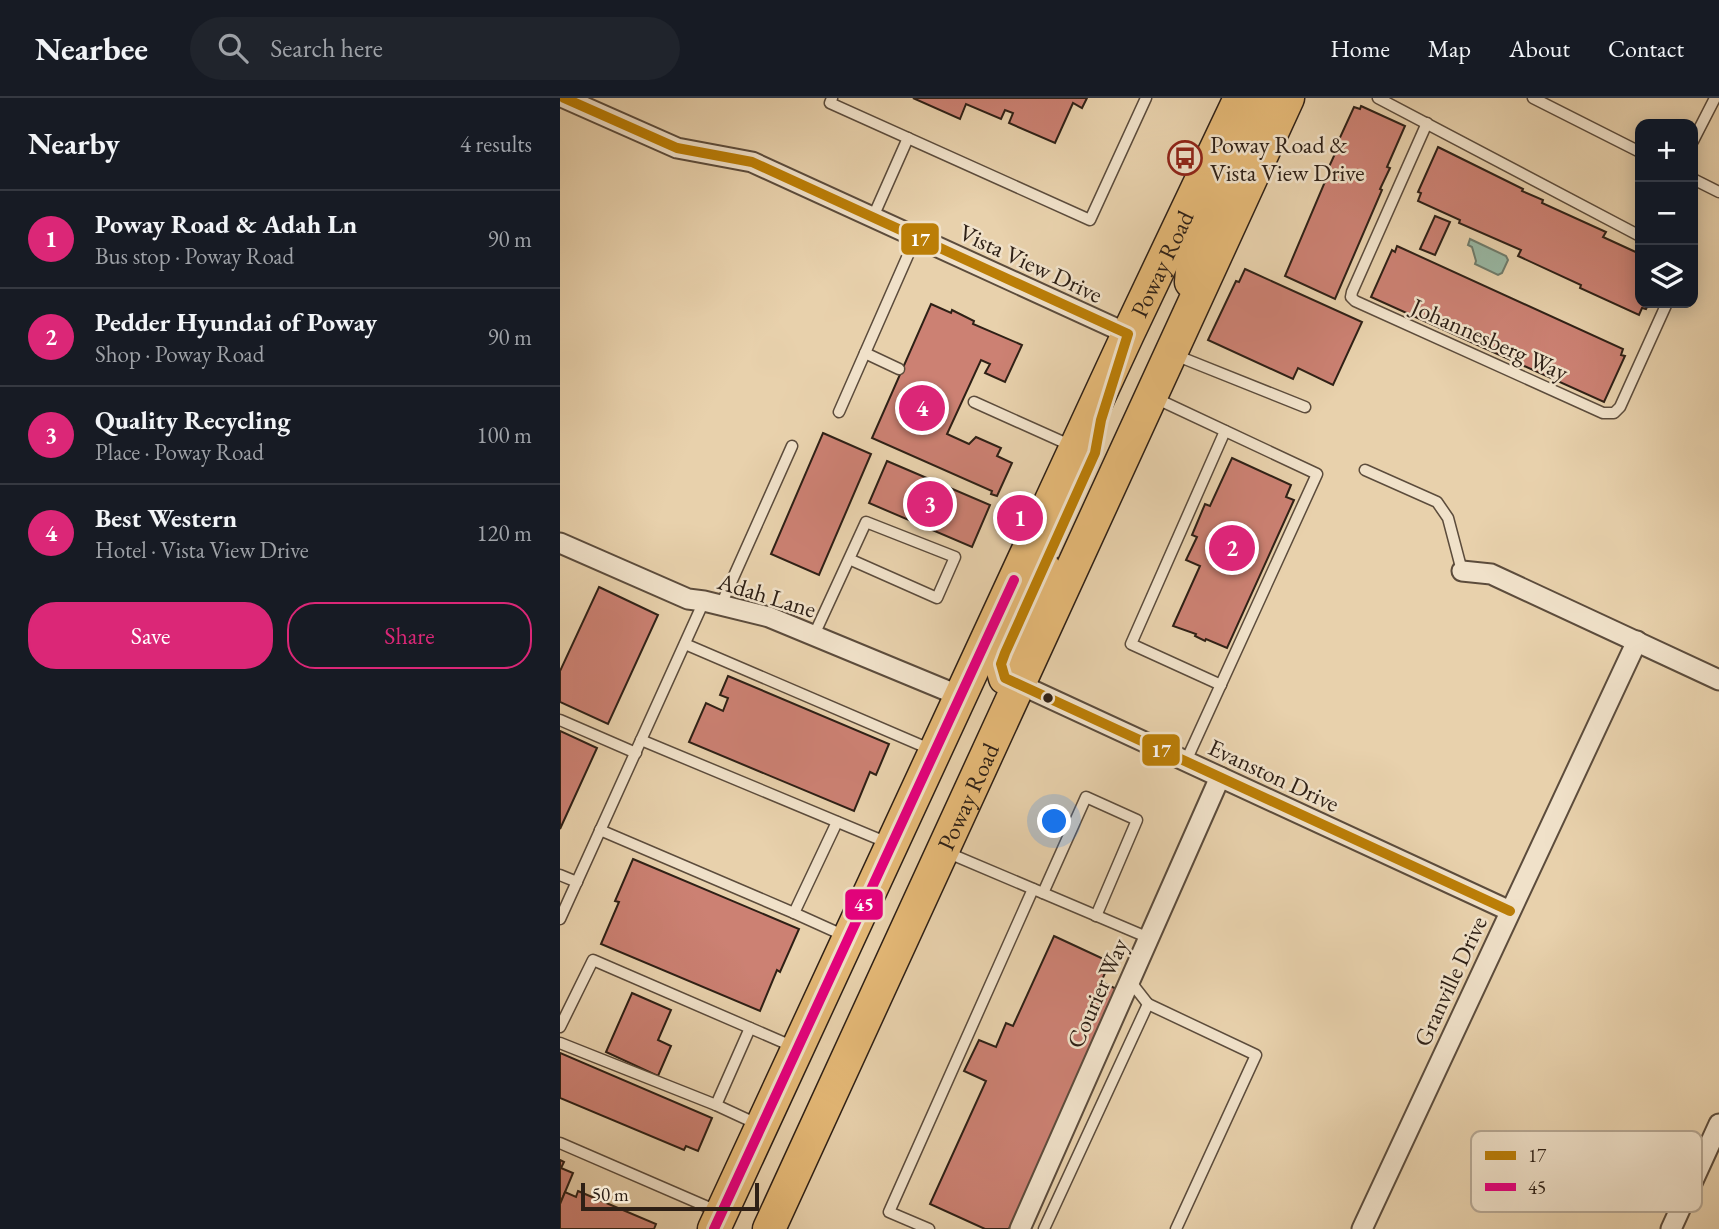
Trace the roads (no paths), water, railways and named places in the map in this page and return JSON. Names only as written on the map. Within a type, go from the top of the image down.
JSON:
[{"type":"main road","name":"Poway Road","points":[[724,1224],[761,1126],[1075,447],[1240,98]]},
{"type":"main road","points":[[1192,308],[1192,267],[1198,241],[1264,98]]},
{"type":"main road","name":"Poway Road","points":[[769,1229],[1289,98]]},
{"type":"main road","points":[[1019,684],[1006,678],[1001,664],[1095,453],[1101,420],[1128,334]]},
{"type":"main road","points":[[867,1012],[879,940],[980,716],[978,707],[960,696]]},
{"type":"main road","points":[[724,1224],[795,1102],[800,1086],[801,1040]]},
{"type":"street","name":"Vista View Drive","points":[[564,98],[677,148],[752,162],[1128,334]]},
{"type":"street","name":"Adah Lane","points":[[560,543],[688,599],[769,617],[960,696]]},
{"type":"street","points":[[1462,571],[1491,574],[1719,680]]},
{"type":"street","name":"Granville Drive","points":[[1362,1229],[1637,641]]},
{"type":"street","name":"Evanston Drive","points":[[1019,684],[1510,911]]},
{"type":"street","name":"Courier Way","points":[[1020,1229],[1220,777]]},
{"type":"street","points":[[1702,1161],[1719,1124]]},
{"type":"street","points":[[1671,1229],[1679,1212]]},
{"type":"lane","points":[[832,98],[830,103],[1090,220],[1146,98]]},
{"type":"lane","points":[[1378,98],[1635,233]]},
{"type":"lane","points":[[1533,98],[1635,149]]},
{"type":"lane","points":[[1698,131],[1715,98]]},
{"type":"lane","name":"Johannesberg Way","points":[[1427,123],[1351,298],[1603,413],[1614,414],[1620,407],[1665,308]]},
{"type":"lane","points":[[873,217],[908,138]]},
{"type":"lane","points":[[1698,182],[1719,192]]},
{"type":"lane","points":[[839,412],[916,237]]},
{"type":"lane","points":[[865,353],[899,369]]},
{"type":"lane","points":[[1171,354],[1304,407]]},
{"type":"lane","points":[[1151,397],[1317,474],[1186,761]]},
{"type":"lane","points":[[974,402],[1075,447]]},
{"type":"lane","points":[[1221,685],[1131,644],[1226,431]]},
{"type":"lane","points":[[560,919],[685,644],[713,603],[792,446]]},
{"type":"lane","points":[[1365,470],[1437,502],[1448,518],[1462,571]]},
{"type":"lane","points":[[814,635],[866,522],[955,557],[937,598],[849,559]]},
{"type":"lane","points":[[685,644],[935,751]]},
{"type":"lane","points":[[560,720],[635,753]]},
{"type":"lane","points":[[641,740],[892,844]]},
{"type":"lane","points":[[1043,893],[1086,797],[1137,820],[1096,916]]},
{"type":"lane","points":[[793,913],[837,822]]},
{"type":"lane","points":[[600,830],[849,938]]},
{"type":"lane","points":[[942,850],[1149,938]]},
{"type":"lane","points":[[560,875],[576,882]]},
{"type":"lane","points":[[929,1229],[889,1212],[1033,889]]},
{"type":"lane","points":[[560,1027],[593,960],[750,1028],[801,1040]]},
{"type":"lane","points":[[1130,981],[1148,1004],[1256,1055],[1176,1229]]},
{"type":"lane","points":[[1044,1229],[1148,1004]]},
{"type":"lane","points":[[716,1105],[750,1028]]},
{"type":"lane","points":[[560,1043],[716,1105],[761,1126]]},
{"type":"lane","points":[[560,1143],[724,1224]]},
{"type":"place","name":"Poway Road & Vista View Drive","points":[[1185,158]]},
{"type":"place","name":"Best Western","points":[[922,408]]},
{"type":"place","name":"Quality Recycling","points":[[930,504]]},
{"type":"place","name":"Poway Road & Adah Ln","points":[[1020,518]]},
{"type":"place","name":"Pedder Hyundai of Poway","points":[[1232,548]]}]
